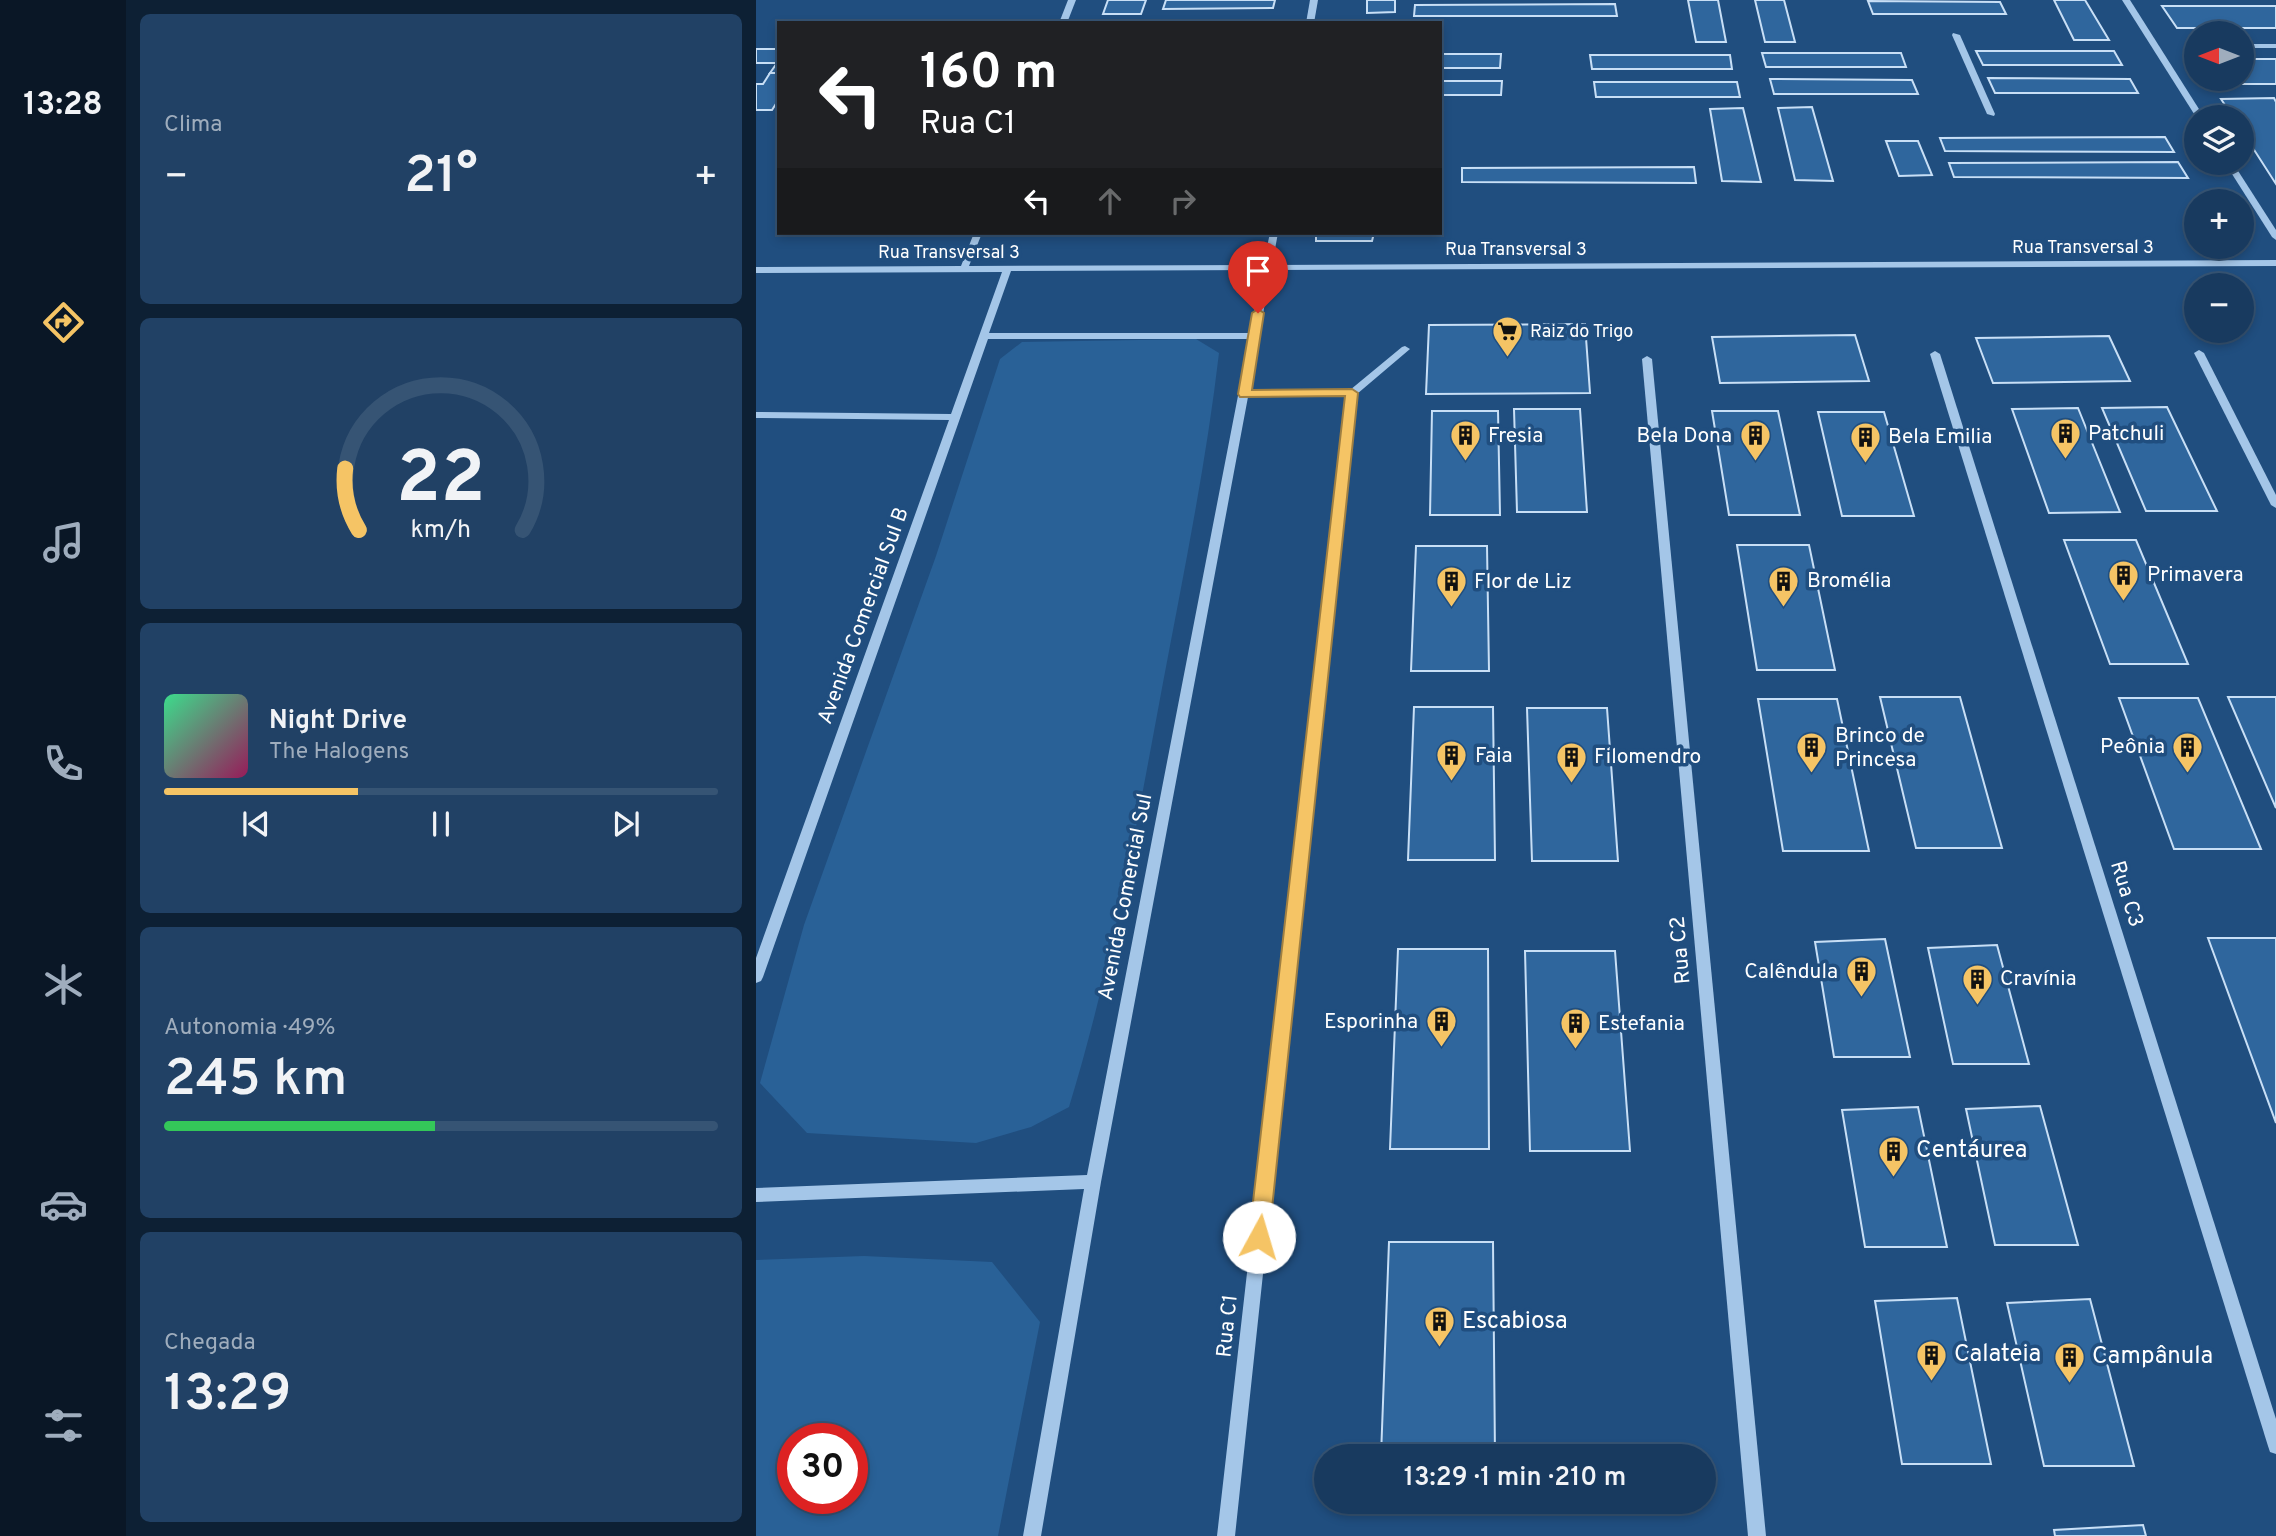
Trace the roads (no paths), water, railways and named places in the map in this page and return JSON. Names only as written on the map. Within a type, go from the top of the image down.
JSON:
[{"type":"street","points":[[1064,21],[1072,0]]},
{"type":"street","points":[[1310,21],[1314,0]]},
{"type":"street","points":[[2126,0],[2192,105]]},
{"type":"street","points":[[1956,35],[1991,114]]},
{"type":"street","points":[[2254,46],[2276,46]]},
{"type":"street","points":[[2237,175],[2276,237]]},
{"type":"street","points":[[964,269],[977,235]]},
{"type":"street","points":[[1268,267],[1274,235]]},
{"type":"street","name":"Rua Transversal 3","points":[[756,270],[2276,263]]},
{"type":"street","name":"Avenida Comercial Sul","points":[[1031,1536],[1093,1182],[1268,267]]},
{"type":"street","name":"Avenida Comercial Sul B","points":[[756,977],[1008,268]]},
{"type":"street","points":[[985,335],[1253,336]]},
{"type":"street","points":[[1245,394],[1352,393],[1405,349]]},
{"type":"street","points":[[2199,353],[2276,505]]},
{"type":"street","name":"Rua C3","points":[[1935,354],[2276,1446]]},
{"type":"street","name":"Rua C2","points":[[1647,359],[1757,1536]]},
{"type":"street","name":"Rua C1","points":[[1226,1536],[1352,393]]},
{"type":"street","points":[[756,415],[956,417]]},
{"type":"street","points":[[756,1195],[1093,1182]]},
{"type":"place","name":"Raiz do Trigo","points":[[1507,359]]},
{"type":"place","name":"Patchuli","points":[[2065,461]]},
{"type":"place","name":"Fresia","points":[[1465,463]]},
{"type":"place","name":"Bela Dona","points":[[1755,463]]},
{"type":"place","name":"Bela Emilia","points":[[1865,464]]},
{"type":"place","name":"Primavera","points":[[2124,602]]},
{"type":"place","name":"Bromélia","points":[[1784,608]]},
{"type":"place","name":"Flor de Liz","points":[[1451,609]]},
{"type":"place","name":"Peônia","points":[[2188,774]]},
{"type":"place","name":"Brinco de Princesa","points":[[1812,775]]},
{"type":"place","name":"Faia","points":[[1452,783]]},
{"type":"place","name":"Filomendro","points":[[1571,784]]},
{"type":"place","name":"Calêndula","points":[[1861,999]]},
{"type":"place","name":"Cravínia","points":[[1977,1006]]},
{"type":"place","name":"Esporinha","points":[[1441,1049]]},
{"type":"place","name":"Estefania","points":[[1575,1051]]},
{"type":"place","name":"Centáurea","points":[[1893,1178]]},
{"type":"place","name":"Escabiosa","points":[[1439,1349]]},
{"type":"place","name":"Calateia","points":[[1931,1382]]},
{"type":"place","name":"Campânula","points":[[2069,1384]]}]
